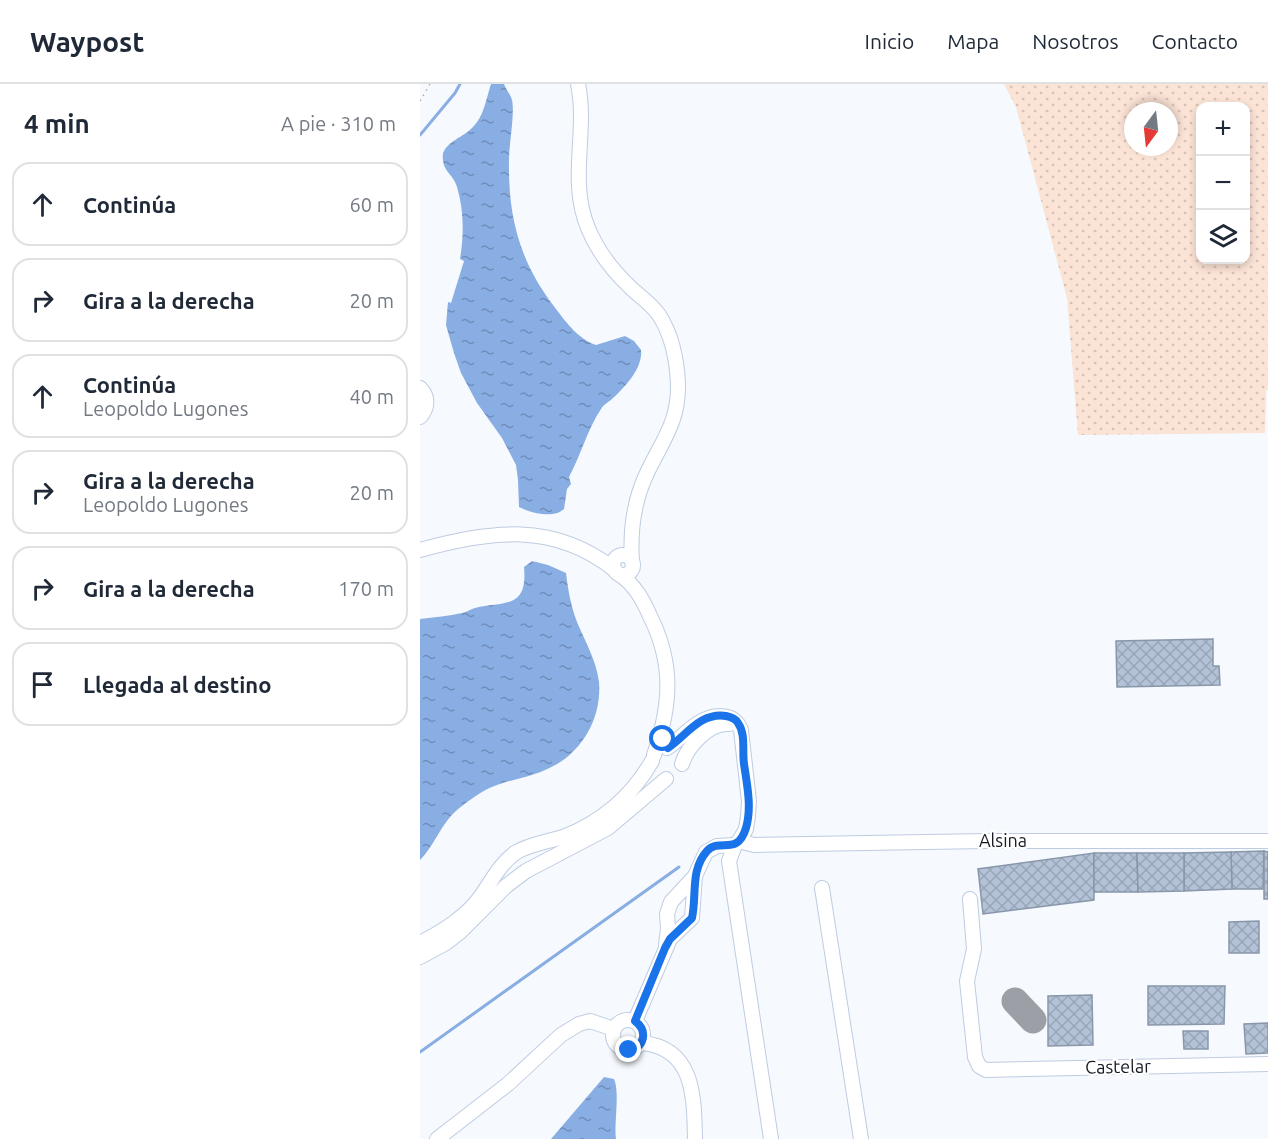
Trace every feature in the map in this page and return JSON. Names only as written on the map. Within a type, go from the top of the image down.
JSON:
[{"type":"street","points":[[578,84],[582,131],[577,171],[580,199],[587,226],[600,251],[617,274],[660,316],[671,343],[677,372],[675,413],[664,444],[647,473],[641,489],[631,542],[622,565]]},
{"type":"street","points":[[420,388],[424,392],[426,404],[420,417]]},
{"type":"street","points":[[420,550],[460,540],[502,533],[518,533],[544,536],[561,541],[597,558],[622,565],[656,626],[665,657],[668,687],[666,715],[653,758],[655,773],[666,779]]},
{"type":"street","points":[[420,943],[443,930],[465,913],[481,896],[494,875],[517,852],[577,831],[601,818],[623,798],[658,751],[668,748],[698,722],[723,716],[734,719],[738,722],[743,740],[742,752]]},
{"type":"street","points":[[420,957],[446,944],[506,886],[541,861],[594,837],[608,828],[666,779],[675,776],[686,754],[701,737],[719,724],[729,724],[735,729],[742,752],[749,801],[746,829],[729,861],[771,1139]]},
{"type":"street","points":[[662,731],[668,748],[680,755],[682,764]]},
{"type":"street","name":"Alsina","points":[[737,843],[754,845],[1268,841]]},
{"type":"street","points":[[635,1021],[668,938],[668,908],[695,876],[706,852],[712,847],[737,843]]},
{"type":"street","points":[[537,844],[541,861]]},
{"type":"street","points":[[494,875],[506,886]]},
{"type":"street","points":[[665,948],[670,939],[692,918],[695,876]]},
{"type":"street","points":[[822,888],[861,1139]]},
{"type":"street","name":"Castelar","points":[[970,899],[974,950],[968,981],[975,1058],[986,1070],[1268,1064]]},
{"type":"street","points":[[630,1019],[635,1021],[644,1033],[642,1043],[634,1049],[624,1050],[615,1044],[614,1029],[621,1021],[630,1019]]},
{"type":"street","points":[[437,1139],[491,1098],[561,1035],[579,1024],[590,1021],[614,1029]]},
{"type":"street","points":[[642,1043],[652,1044],[668,1051],[687,1071],[693,1092],[695,1139]]},
{"type":"path","points":[[420,101],[430,84]]},
{"type":"shaded area","points":[[1004,84],[1268,84],[1268,390],[1266,390],[1265,433],[1078,435],[1067,298],[1016,107]]},
{"type":"water","points":[[491,84],[504,84],[512,100],[509,160],[511,200],[518,237],[541,288],[572,329],[589,342],[596,345],[625,336],[634,341],[641,350],[639,364],[632,378],[603,406],[596,417],[569,477],[571,484],[567,489],[564,509],[554,514],[536,513],[519,507],[516,465],[502,438],[477,403],[461,373],[446,325],[448,302],[451,303],[464,261],[460,259],[463,223],[461,205],[455,182],[445,168],[443,153],[449,145],[476,124],[484,108]]},
{"type":"water","points":[[532,561],[566,573],[573,610],[598,674],[597,710],[586,735],[569,756],[539,772],[492,787],[479,794],[449,818],[420,860],[420,619],[464,613],[475,608],[511,601],[522,591],[524,567]]},
{"type":"water","points":[[604,1077],[614,1079],[616,1085],[616,1139],[551,1139]]},
{"type":"building","points":[[1213,639],[1213,666],[1219,666],[1220,685],[1117,687],[1116,641]]},
{"type":"building","points":[[1264,851],[1263,889],[1232,889],[1231,852]]},
{"type":"building","points":[[1264,851],[1268,852],[1268,899],[1264,899]]},
{"type":"building","points":[[1231,852],[1232,889],[1184,891],[1184,853]]},
{"type":"building","points":[[1094,853],[1094,900],[983,914],[978,869]]},
{"type":"building","points":[[1094,853],[1137,853],[1138,892],[1094,892]]},
{"type":"building","points":[[1137,853],[1184,853],[1184,891],[1138,892]]},
{"type":"building","points":[[1259,921],[1259,953],[1229,953],[1229,922]]},
{"type":"building","points":[[1148,986],[1225,986],[1224,1024],[1148,1025]]},
{"type":"building","points":[[1092,995],[1093,1045],[1048,1046],[1048,996]]},
{"type":"building","points":[[1268,1023],[1268,1053],[1246,1054],[1244,1024]]},
{"type":"building","points":[[1183,1031],[1208,1031],[1208,1049],[1184,1049]]},
{"type":"waterway","points":[[420,135],[460,84]]},
{"type":"waterway","points":[[420,1052],[679,867]]},
{"type":"taxiway","points":[[1015,1001],[1033,1020]]},
{"type":"route","points":[[629,1050],[639,1047],[644,1038],[642,1028],[635,1021],[665,948],[676,932],[692,918],[695,876],[700,863],[712,847],[735,845],[746,829],[748,816],[749,801],[742,752],[743,740],[738,722],[723,716],[706,719],[698,722],[668,748],[663,739]]}]
